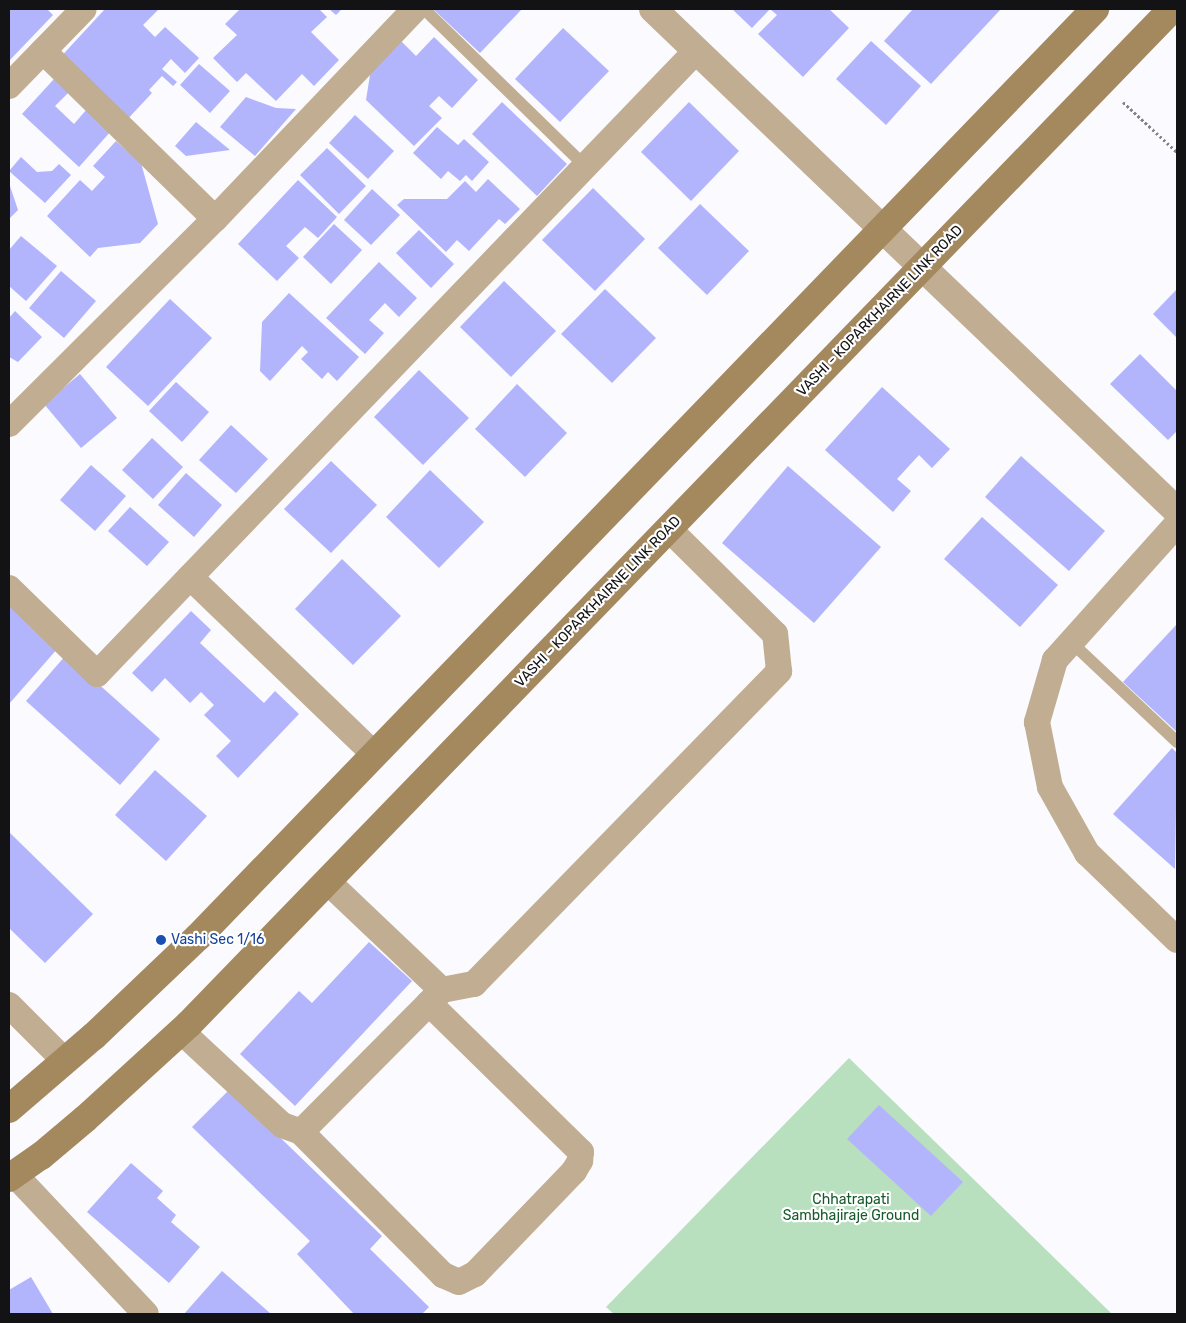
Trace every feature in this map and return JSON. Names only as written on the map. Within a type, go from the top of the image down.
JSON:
[{"type":"main road","points":[[9,1109],[148,988],[1095,9]]},
{"type":"main road","name":"VASHI - KOPARKHAIRNE LINK ROAD","points":[[11,1176],[85,1119],[182,1032],[1172,9]]},
{"type":"street","points":[[9,86],[84,9]]},
{"type":"street","points":[[9,424],[215,220],[415,9]]},
{"type":"street","points":[[653,9],[1177,511]]},
{"type":"street","points":[[9,588],[97,674],[696,50]]},
{"type":"street","points":[[43,51],[215,220]]},
{"type":"street","points":[[1177,524],[1055,660],[1037,722],[1050,787],[1087,853],[1177,940]]},
{"type":"street","points":[[301,1132],[436,997],[474,984],[779,671],[775,634],[669,529]]},
{"type":"street","points":[[190,577],[374,754]]},
{"type":"street","points":[[182,1032],[282,1124],[301,1132],[443,1275],[459,1282],[475,1274],[574,1171],[580,1161],[581,1152],[328,882]]},
{"type":"street","points":[[9,1005],[64,1061]]},
{"type":"street","points":[[11,1176],[146,1314]]},
{"type":"lane","points":[[424,9],[585,166]]},
{"type":"lane","points":[[1071,642],[1177,742]]},
{"type":"path","points":[[1101,82],[1177,152]]},
{"type":"green space","name":"Chhatrapati Sambhajiraje Ground","points":[[849,1058],[1112,1314],[614,1314],[606,1307]]},
{"type":"building","points":[[9,9],[47,9],[53,15],[9,61]]},
{"type":"building","points":[[105,9],[159,9],[143,25],[155,37],[165,27],[199,58],[185,73],[171,59],[162,69],[177,82],[173,86],[162,76],[149,90],[152,93],[123,124],[56,62]]},
{"type":"building","points":[[240,9],[319,9],[327,17],[311,32],[339,60],[314,86],[302,74],[276,101],[246,73],[237,82],[213,58],[237,35],[225,24]]},
{"type":"building","points":[[329,9],[342,9],[336,15]]},
{"type":"building","points":[[433,9],[522,9],[480,53]]},
{"type":"building","points":[[732,9],[770,9],[752,28]]},
{"type":"building","points":[[770,9],[829,9],[849,28],[803,77],[758,34],[777,15]]},
{"type":"building","points":[[913,9],[1001,9],[931,84],[884,41]]},
{"type":"building","points":[[563,28],[609,71],[560,122],[515,79]]},
{"type":"building","points":[[394,34],[416,56],[434,37],[478,80],[452,108],[439,96],[429,106],[442,118],[414,146],[366,100],[373,56]]},
{"type":"building","points":[[871,41],[921,86],[886,125],[836,79]]},
{"type":"building","points":[[199,64],[230,91],[210,113],[180,85]]},
{"type":"building","points":[[54,79],[69,92],[55,106],[74,124],[87,109],[111,131],[79,167],[22,114]]},
{"type":"building","points":[[246,97],[276,108],[296,109],[255,156],[220,127]]},
{"type":"building","points":[[502,102],[567,164],[537,196],[472,134]]},
{"type":"building","points":[[689,102],[739,151],[691,201],[641,152]]},
{"type":"building","points":[[355,115],[394,151],[368,179],[329,143]]},
{"type":"building","points":[[196,122],[230,150],[186,156],[175,146]]},
{"type":"building","points":[[437,127],[458,145],[464,139],[489,162],[472,181],[466,175],[460,181],[448,171],[441,179],[413,153]]},
{"type":"building","points":[[116,141],[141,163],[158,224],[140,243],[98,248],[90,257],[47,216],[80,180],[92,191],[105,177],[93,166]]},
{"type":"building","points":[[327,148],[366,186],[339,214],[300,175]]},
{"type":"building","points":[[21,157],[37,172],[52,171],[59,164],[71,175],[45,203],[9,171]]},
{"type":"building","points":[[488,179],[520,209],[505,224],[499,219],[469,251],[457,240],[446,252],[397,205],[404,199],[447,199],[465,181],[476,192]]},
{"type":"building","points":[[298,180],[337,217],[318,238],[305,227],[286,246],[299,258],[277,281],[238,244]]},
{"type":"building","points":[[9,183],[18,210],[9,219]]},
{"type":"building","points":[[593,188],[645,239],[595,291],[542,240]]},
{"type":"building","points":[[372,189],[400,215],[371,245],[344,220]]},
{"type":"building","points":[[700,204],[749,251],[707,295],[658,248]]},
{"type":"building","points":[[334,224],[362,250],[331,284],[303,257]]},
{"type":"building","points":[[419,230],[454,264],[431,288],[396,253]]},
{"type":"building","points":[[21,236],[57,266],[26,301],[9,286],[9,250]]},
{"type":"building","points":[[379,262],[417,298],[399,317],[385,303],[369,320],[384,333],[365,354],[326,318]]},
{"type":"building","points":[[61,271],[96,301],[64,338],[29,308]]},
{"type":"building","points":[[504,281],[556,331],[511,377],[460,327]]},
{"type":"building","points":[[605,289],[656,338],[612,383],[561,334]]},
{"type":"building","points":[[1177,289],[1177,338],[1153,314]]},
{"type":"building","points":[[289,293],[359,357],[337,381],[328,372],[322,379],[301,359],[308,352],[302,346],[270,381],[260,371],[262,322]]},
{"type":"building","points":[[170,299],[212,338],[148,406],[106,367]]},
{"type":"building","points":[[15,311],[42,337],[18,362],[9,357],[9,318]]},
{"type":"building","points":[[1140,354],[1177,391],[1177,431],[1168,440],[1110,384]]},
{"type":"building","points":[[419,370],[469,418],[423,465],[374,417]]},
{"type":"building","points":[[80,374],[117,418],[81,448],[44,404]]},
{"type":"building","points":[[176,382],[209,412],[182,442],[149,411]]},
{"type":"building","points":[[517,384],[567,433],[525,477],[475,429]]},
{"type":"building","points":[[882,387],[950,449],[932,468],[919,455],[897,479],[911,491],[893,512],[825,450]]},
{"type":"building","points":[[231,425],[268,459],[236,493],[199,460]]},
{"type":"building","points":[[152,438],[183,467],[153,499],[122,470]]},
{"type":"building","points":[[1021,456],[1105,531],[1069,571],[985,497]]},
{"type":"building","points":[[331,461],[377,505],[331,553],[284,509]]},
{"type":"building","points":[[91,465],[126,496],[95,531],[60,500]]},
{"type":"building","points":[[788,466],[881,547],[814,623],[722,543]]},
{"type":"building","points":[[430,470],[484,522],[439,568],[386,517]]},
{"type":"building","points":[[186,473],[222,505],[194,537],[158,505]]},
{"type":"building","points":[[130,507],[169,542],[147,566],[108,531]]},
{"type":"building","points":[[982,517],[1058,585],[1020,627],[944,559]]},
{"type":"building","points":[[342,559],[401,616],[353,665],[295,609]]},
{"type":"building","points":[[9,604],[58,648],[9,704]]},
{"type":"building","points":[[191,611],[211,630],[200,643],[264,703],[275,691],[299,714],[238,778],[216,756],[231,741],[204,715],[214,705],[201,692],[190,703],[165,678],[152,692],[132,673]]},
{"type":"building","points":[[1177,624],[1177,732],[1123,682]]},
{"type":"building","points":[[66,655],[160,739],[120,785],[26,701]]},
{"type":"building","points":[[1172,748],[1177,753],[1175,869],[1113,814]]},
{"type":"building","points":[[155,770],[207,816],[166,861],[115,815]]},
{"type":"building","points":[[9,832],[93,914],[45,963],[9,928]]},
{"type":"building","points":[[369,942],[412,981],[295,1106],[240,1054],[299,991],[312,1003]]},
{"type":"building","points":[[230,1089],[382,1236],[370,1249],[429,1307],[422,1314],[354,1314],[297,1254],[310,1241],[192,1127]]},
{"type":"building","points":[[879,1105],[963,1182],[931,1216],[847,1139]]},
{"type":"building","points":[[131,1163],[163,1191],[157,1198],[176,1215],[171,1222],[200,1247],[169,1283],[87,1212]]},
{"type":"building","points":[[222,1271],[271,1314],[184,1314]]},
{"type":"building","points":[[31,1277],[53,1314],[9,1314],[9,1290]]},
{"type":"place","name":"Vashi Sec 1/16","points":[[161,940]]}]
